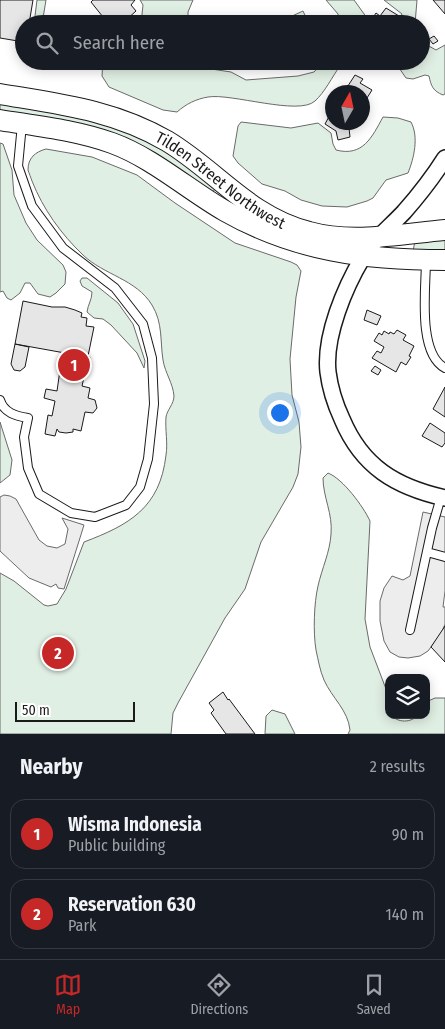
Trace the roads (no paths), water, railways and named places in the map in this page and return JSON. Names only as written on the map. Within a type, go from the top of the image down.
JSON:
[{"type":"street","name":"Tilden Street Northwest","points":[[0,94],[84,109],[132,123],[179,149],[226,187],[263,213],[298,229],[341,237],[380,236],[445,230]]},
{"type":"street","name":"Tilden Street Northwest","points":[[0,120],[87,135],[113,143],[140,157],[212,203],[255,226],[293,241],[316,248],[363,256],[436,260]]},
{"type":"street","points":[[443,498],[419,492],[391,479],[374,467],[362,455],[349,436],[337,408],[328,370],[328,358],[331,336],[338,310],[363,256],[418,196],[445,158]]},
{"type":"street","points":[[212,203],[226,187]]},
{"type":"lane","points":[[0,400],[2,408],[14,415],[28,418],[24,437],[28,468],[39,494],[71,513],[95,517],[126,505],[140,487],[148,459],[154,404],[152,358],[143,324],[115,288],[63,248],[32,206],[18,166],[22,124]]},
{"type":"lane","points":[[436,260],[424,323],[430,349],[441,366],[445,368]]},
{"type":"lane","points":[[410,630],[427,552],[443,498]]},
{"type":"lane","points":[[427,552],[445,557]]},
{"type":"place","name":"Wisma Indonesia","points":[[74,365]]},
{"type":"place","name":"Reservation 630","points":[[58,653]]}]
